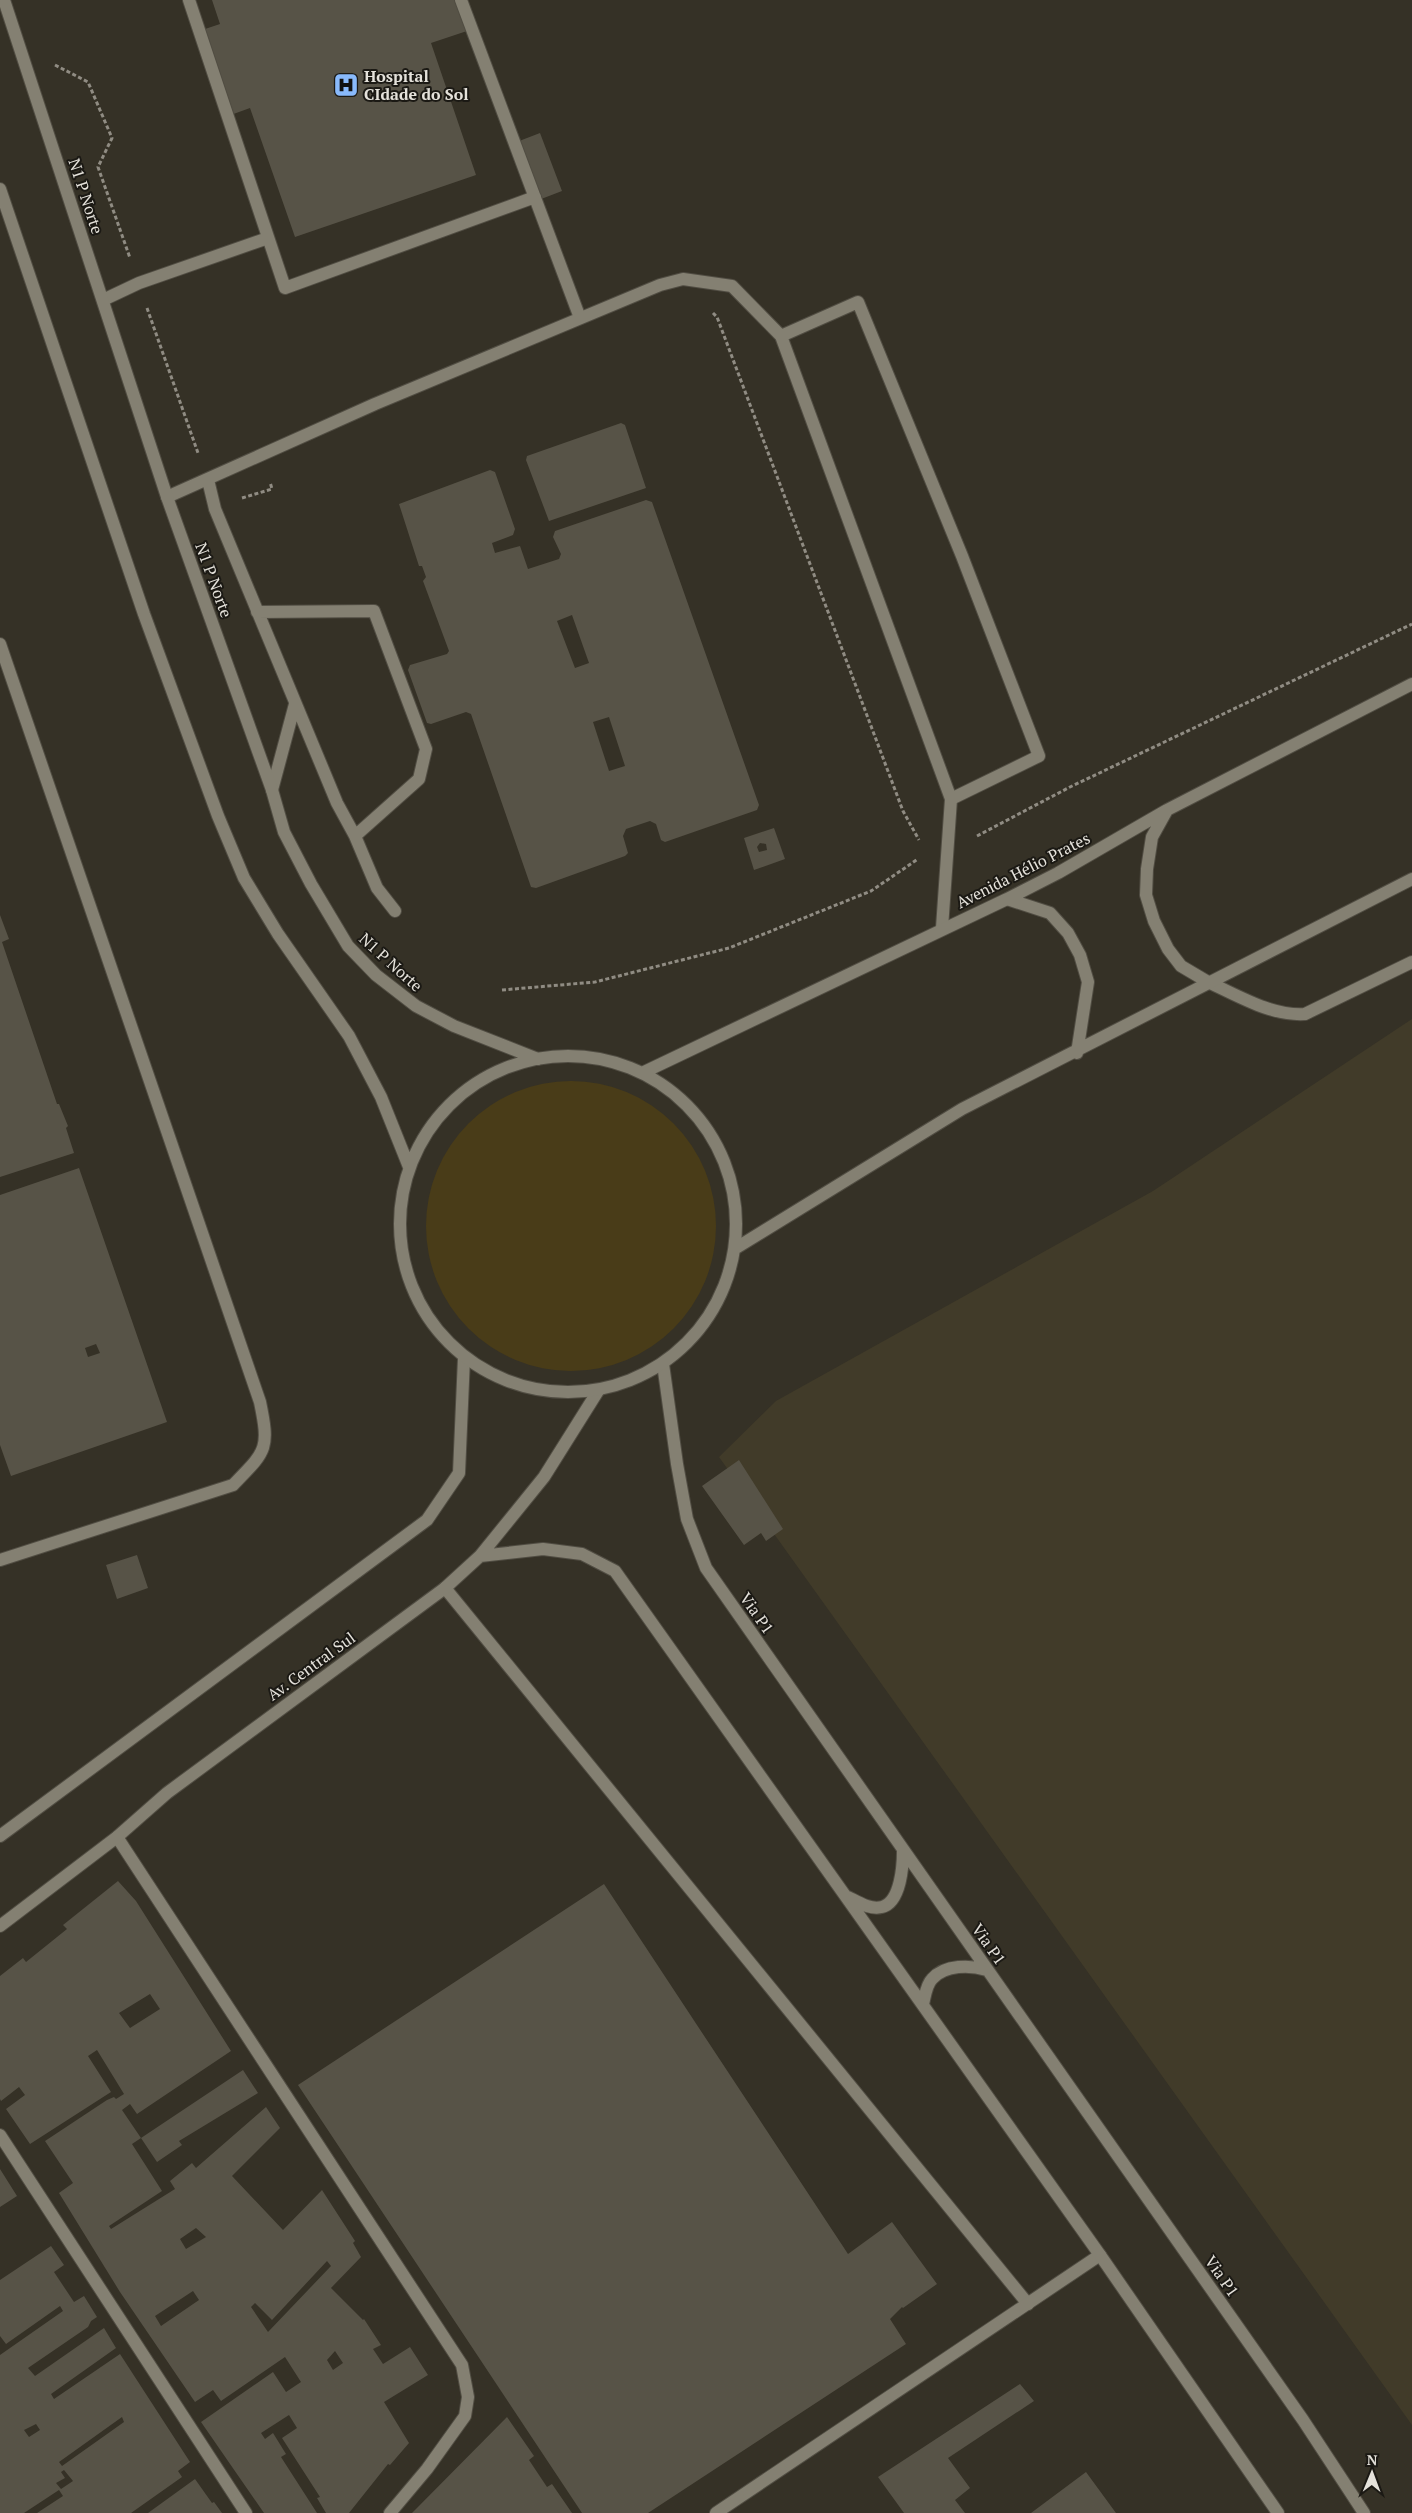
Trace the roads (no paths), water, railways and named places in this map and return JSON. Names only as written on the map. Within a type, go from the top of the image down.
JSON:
[{"type":"street","name":"N1 P Norte","points":[[4,0],[167,497],[272,790],[284,832],[311,884],[348,946],[376,975],[416,1006],[454,1026],[538,1059]]},
{"type":"street","points":[[189,0],[284,288],[535,198]]},
{"type":"street","points":[[461,0],[580,318]]},
{"type":"street","points":[[0,189],[144,614],[240,869],[278,934],[349,1036],[381,1097],[409,1167]]},
{"type":"street","points":[[103,300],[138,283],[268,238]]},
{"type":"street","points":[[167,497],[208,480],[266,450],[660,285],[683,279],[732,286],[781,336],[951,799],[942,928]]},
{"type":"street","points":[[781,336],[858,302],[962,556],[1039,756],[951,799]]},
{"type":"street","points":[[208,480],[214,509],[337,803],[355,836],[377,888],[395,912]]},
{"type":"street","points":[[257,612],[374,611],[426,749],[419,779],[355,836]]},
{"type":"street","points":[[0,644],[260,1402],[266,1432],[262,1456],[234,1485],[0,1560]]},
{"type":"street","name":"Avenida Hélio Prates","points":[[642,1073],[942,928],[1007,899],[1058,873],[1167,810],[1412,684]]},
{"type":"street","points":[[272,790],[295,704]]},
{"type":"street","points":[[1167,810],[1152,837],[1147,869],[1146,896],[1154,921],[1168,949],[1181,966],[1208,982],[1274,1011],[1290,1015],[1305,1014],[1412,962]]},
{"type":"street","points":[[736,1248],[962,1109],[1077,1052],[1208,982],[1412,879]]},
{"type":"street","points":[[1007,899],[1050,913],[1068,933],[1080,954],[1088,982],[1077,1052]]},
{"type":"street","points":[[574,1056],[609,1061],[642,1073],[672,1092],[698,1116],[718,1145],[731,1178],[737,1212],[736,1248],[728,1282],[712,1313],[690,1342],[663,1364],[632,1380],[598,1391],[562,1393],[527,1388],[494,1376],[464,1358],[434,1326],[419,1304],[405,1272],[399,1237],[400,1201],[409,1167],[424,1135],[446,1108],[473,1085],[504,1068],[538,1059],[574,1056]]},
{"type":"street","points":[[0,1836],[427,1520],[459,1473],[464,1358]]},
{"type":"street","name":"Via P1","points":[[663,1364],[687,1519],[706,1568],[1297,2412],[1364,2513]]},
{"type":"street","name":"Av. Central Sul","points":[[0,1926],[117,1837],[166,1793],[445,1588],[480,1556],[544,1477],[598,1391]]},
{"type":"street","points":[[480,1556],[543,1549],[582,1554],[615,1572],[1100,2255],[1278,2513]]},
{"type":"street","points":[[445,1588],[1028,2304]]},
{"type":"street","points":[[117,1837],[462,2365],[468,2397],[466,2416],[427,2469],[390,2513]]},
{"type":"street","points":[[846,1896],[869,1907],[882,1907],[890,1902],[903,1874],[903,1850]]},
{"type":"street","points":[[922,2004],[932,1979],[945,1970],[973,1966],[987,1970]]},
{"type":"street","points":[[0,2135],[246,2513]]},
{"type":"street","points":[[716,2513],[1100,2255]]},
{"type":"place","name":"Hospital CIdade do Sol","points":[[346,85]]}]
